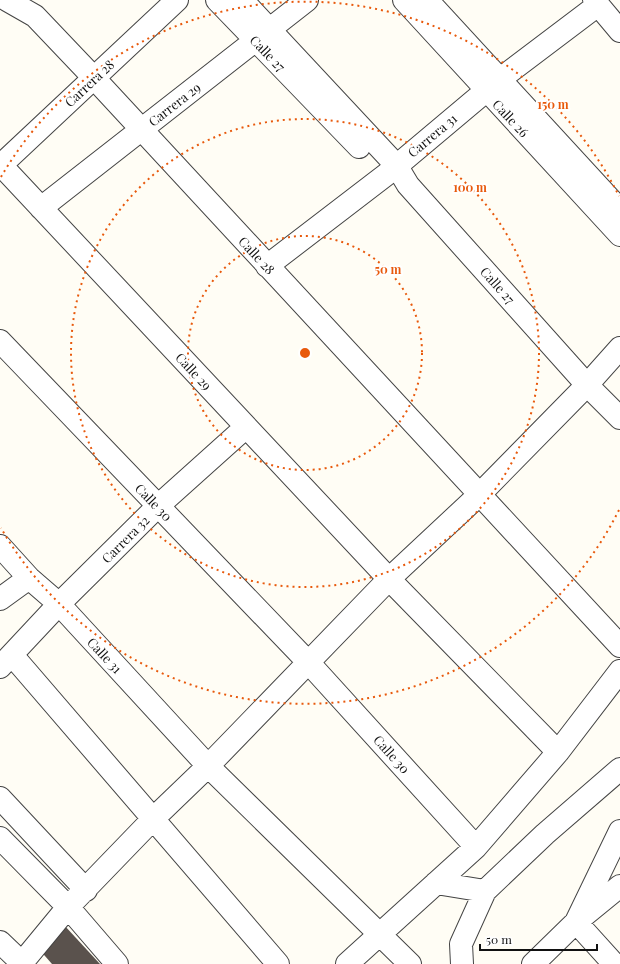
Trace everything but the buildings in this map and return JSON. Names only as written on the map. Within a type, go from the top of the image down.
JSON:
[{"type":"street","name":"Calle 28","points":[[8,0],[31,8],[141,130],[620,646]]},
{"type":"street","name":"Carrera 28","points":[[0,165],[177,0]]},
{"type":"street","name":"Calle 27","points":[[217,0],[263,35],[408,186],[587,385],[620,418]]},
{"type":"street","name":"Calle 27","points":[[242,0],[263,35]]},
{"type":"street","name":"Carrera 29","points":[[41,208],[307,0]]},
{"type":"street","name":"Calle 26","points":[[404,0],[620,210]]},
{"type":"street","name":"Calle 26","points":[[427,0],[493,85],[620,235]]},
{"type":"street","name":"Carrera 31","points":[[267,266],[391,170],[493,85],[596,3]]},
{"type":"street","points":[[596,3],[620,31]]},
{"type":"street","name":"Calle 29","points":[[0,165],[388,579],[558,752]]},
{"type":"street","name":"Calle 30","points":[[0,341],[308,662],[476,847]]},
{"type":"street","points":[[0,942],[22,964],[68,907],[153,819],[208,766],[388,579],[480,494],[587,385],[620,348]]},
{"type":"street","name":"Carrera 32","points":[[6,661],[59,604],[158,506],[246,427]]},
{"type":"street","name":"Calle 31","points":[[0,546],[29,578],[59,604],[208,766],[410,964]]},
{"type":"street","points":[[0,600],[29,578]]},
{"type":"street","points":[[6,661],[153,819],[278,964]]},
{"type":"street","points":[[347,964],[380,936],[476,847],[558,752],[620,670]]},
{"type":"street","points":[[462,964],[461,944],[486,891],[545,834],[620,769]]},
{"type":"street","points":[[0,798],[86,890]]},
{"type":"street","points":[[576,922],[620,831]]},
{"type":"street","points":[[0,838],[68,907],[117,964]]},
{"type":"street","points":[[436,883],[486,891]]},
{"type":"street","points":[[533,964],[576,922],[620,886]]},
{"type":"street","points":[[576,922],[614,964]]}]
